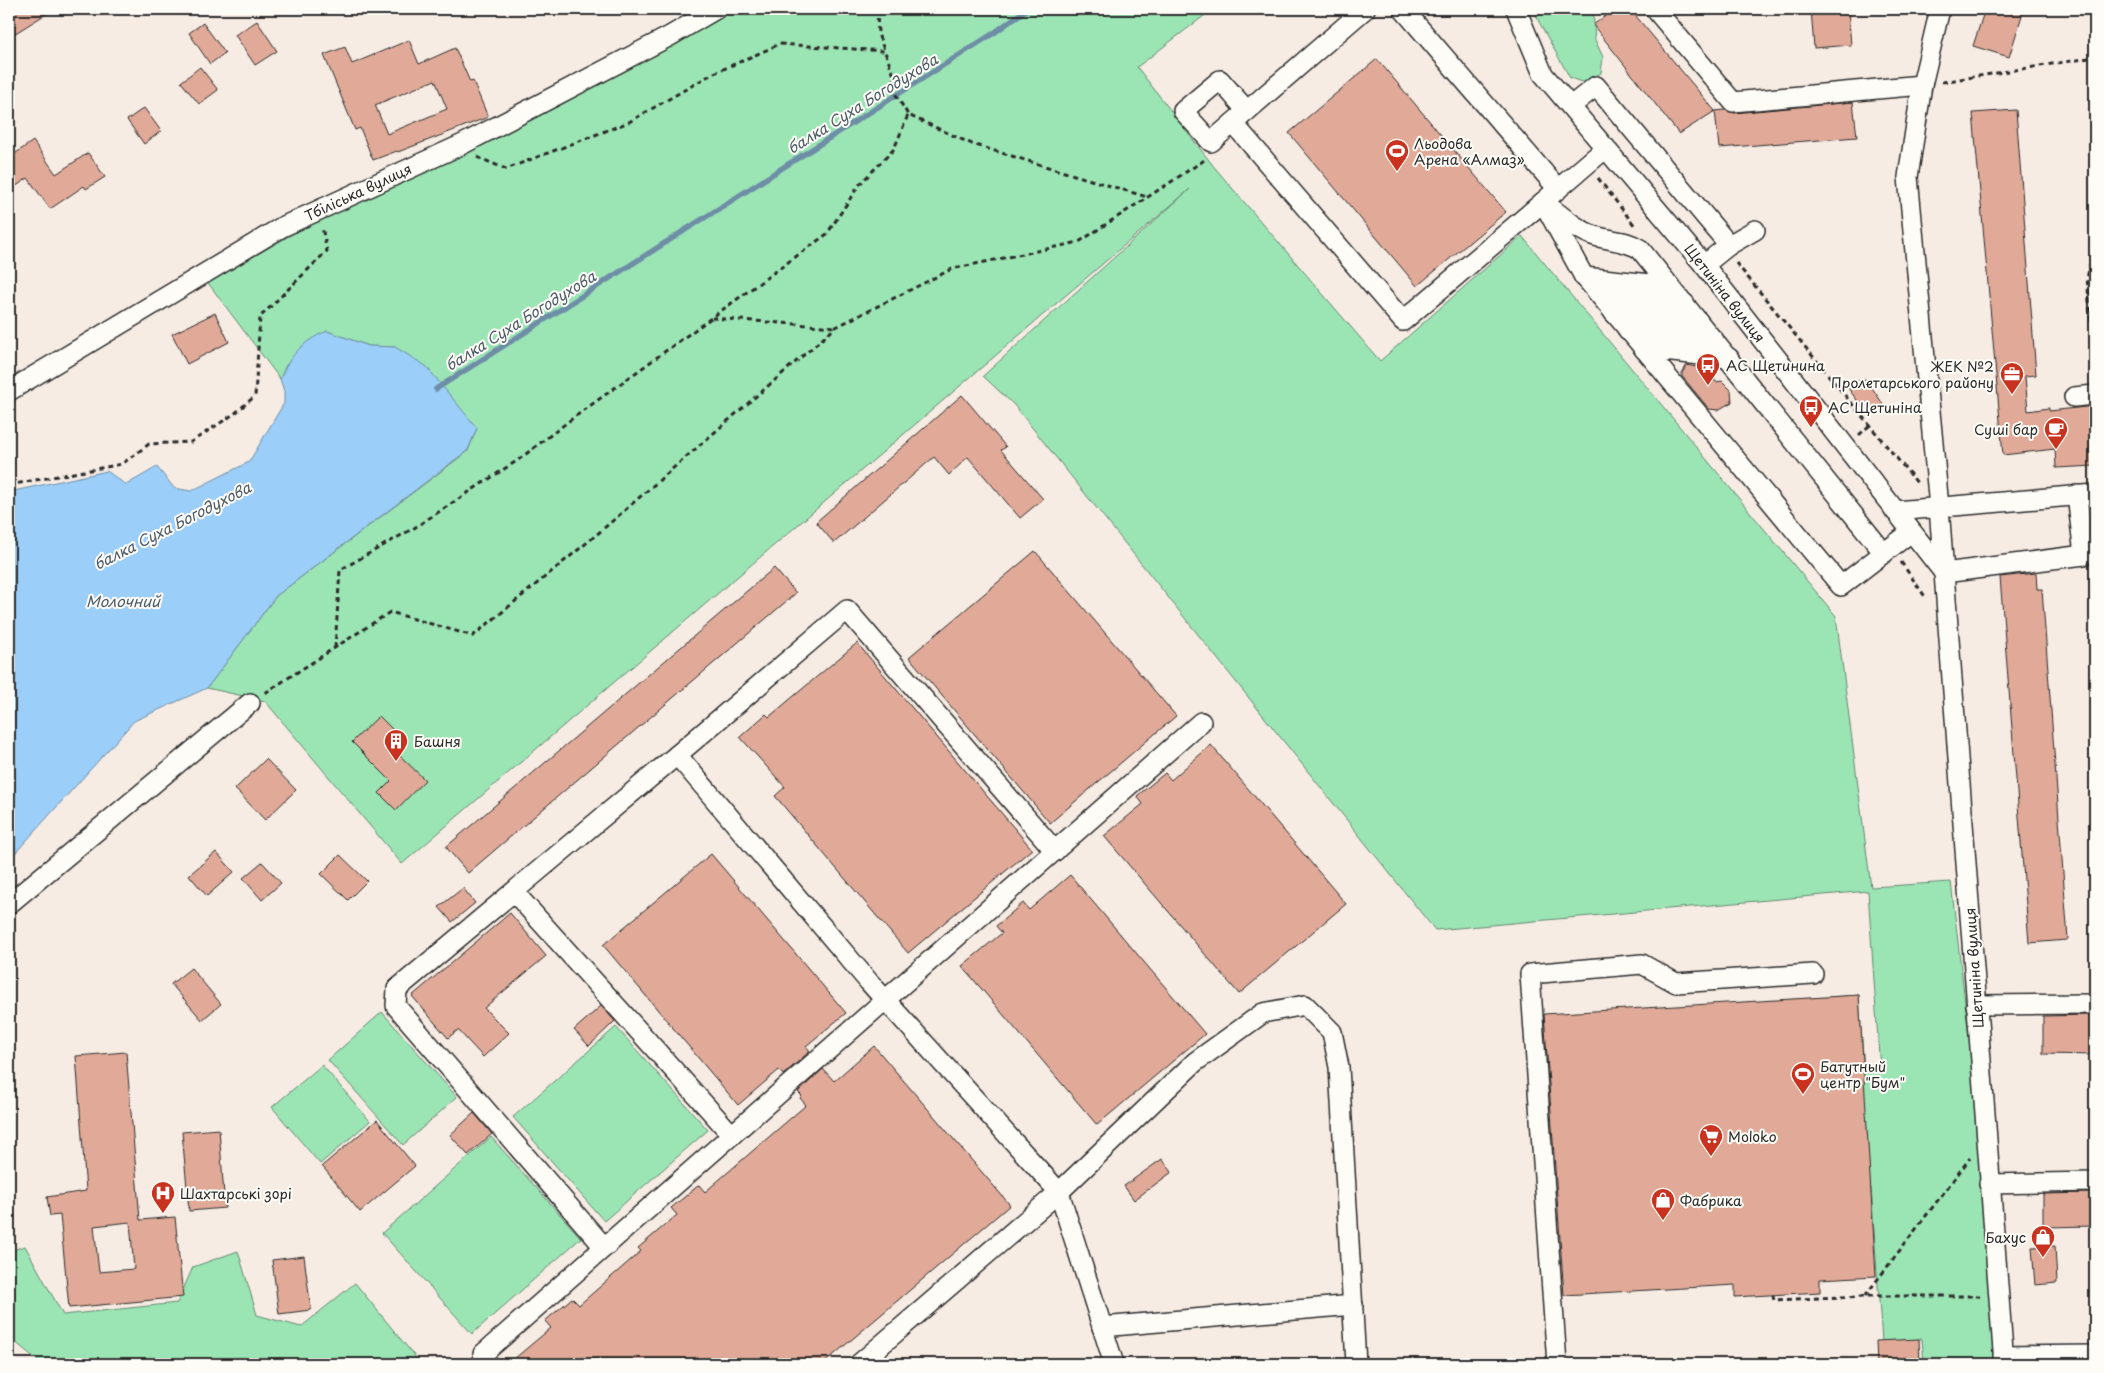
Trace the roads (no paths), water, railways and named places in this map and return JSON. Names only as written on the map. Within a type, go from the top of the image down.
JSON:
[{"type":"street","name":"Тбіліська вулиця","points":[[9,391],[282,227],[456,147],[670,36],[716,9]]},
{"type":"street","points":[[1365,9],[1240,117],[1403,321],[1606,148]]},
{"type":"street","points":[[1403,9],[1558,189]]},
{"type":"street","name":"Щетиніна вулиця","points":[[1516,9],[1543,74],[1704,265],[1894,511],[1944,572]]},
{"type":"street","points":[[1655,9],[1733,102],[1922,85]]},
{"type":"street","name":"Щетиніна вулиця","points":[[1940,9],[1922,85],[1908,177],[1939,507],[2003,1360]]},
{"type":"street","points":[[1571,106],[1596,86],[1727,246]]},
{"type":"street","points":[[1543,202],[1584,276],[1598,294],[1842,586],[1912,532]]},
{"type":"street","points":[[1543,202],[1583,230],[1595,236],[1632,243],[1640,249],[1884,553]]},
{"type":"street","points":[[1704,265],[1727,246],[1755,230]]},
{"type":"street","points":[[1584,276],[1669,286]]},
{"type":"street","points":[[1598,294],[1684,304]]},
{"type":"street","points":[[1614,313],[1698,321]]},
{"type":"street","points":[[1628,331],[1714,340]]},
{"type":"street","points":[[1644,349],[1729,358]]},
{"type":"street","points":[[2074,396],[2095,395]]},
{"type":"street","points":[[1894,511],[2086,495],[2084,555],[1944,572]]},
{"type":"street","points":[[604,1247],[396,1006],[397,989],[847,610],[1055,850]]},
{"type":"street","points":[[9,904],[250,703]]},
{"type":"street","points":[[483,1354],[1201,722]]},
{"type":"street","points":[[677,755],[885,1000],[1059,1192],[1114,1364]]},
{"type":"street","points":[[514,892],[732,1134]]},
{"type":"street","points":[[1557,1364],[1530,974],[1642,964],[1676,983],[1813,974]]},
{"type":"street","points":[[1976,1005],[2095,1004]]},
{"type":"street","points":[[859,1364],[1059,1192],[1196,1062],[1263,1014],[1305,1005],[1332,1032],[1339,1067],[1356,1364]]},
{"type":"street","points":[[1989,1184],[2095,1182]]},
{"type":"street","points":[[1102,1327],[1353,1305]]},
{"type":"street","points":[[2003,1360],[2095,1355]]},
{"type":"water","name":"Молочний","points":[[327,331],[369,346],[395,347],[426,366],[477,428],[468,450],[276,596],[207,688],[134,721],[9,860],[9,492],[107,471],[126,485],[157,467],[174,488],[191,491],[249,462],[284,403],[284,391],[280,379],[288,363],[304,344]]},
{"type":"waterway","name":"балка Суха Богодухова","points":[[436,389],[994,33],[1027,9]]},
{"type":"place","name":"Льодова Арена «Алмаз»","points":[[1397,172]]},
{"type":"place","name":"АС Щетинина","points":[[1708,386]]},
{"type":"place","name":"ЖЕК №2 Пролетарського району","points":[[2012,395]]},
{"type":"place","name":"АС Щетиніна","points":[[1811,428]]},
{"type":"place","name":"Суші бар","points":[[2056,450]]},
{"type":"place","name":"Башня","points":[[396,762]]},
{"type":"place","name":"Батутный центр \"Бум\"","points":[[1803,1095]]},
{"type":"place","name":"Moloko","points":[[1711,1157]]},
{"type":"place","name":"Шахтарські зорі","points":[[163,1214]]},
{"type":"place","name":"Фабрика","points":[[1663,1221]]},
{"type":"place","name":"Бахус","points":[[2043,1258]]}]
